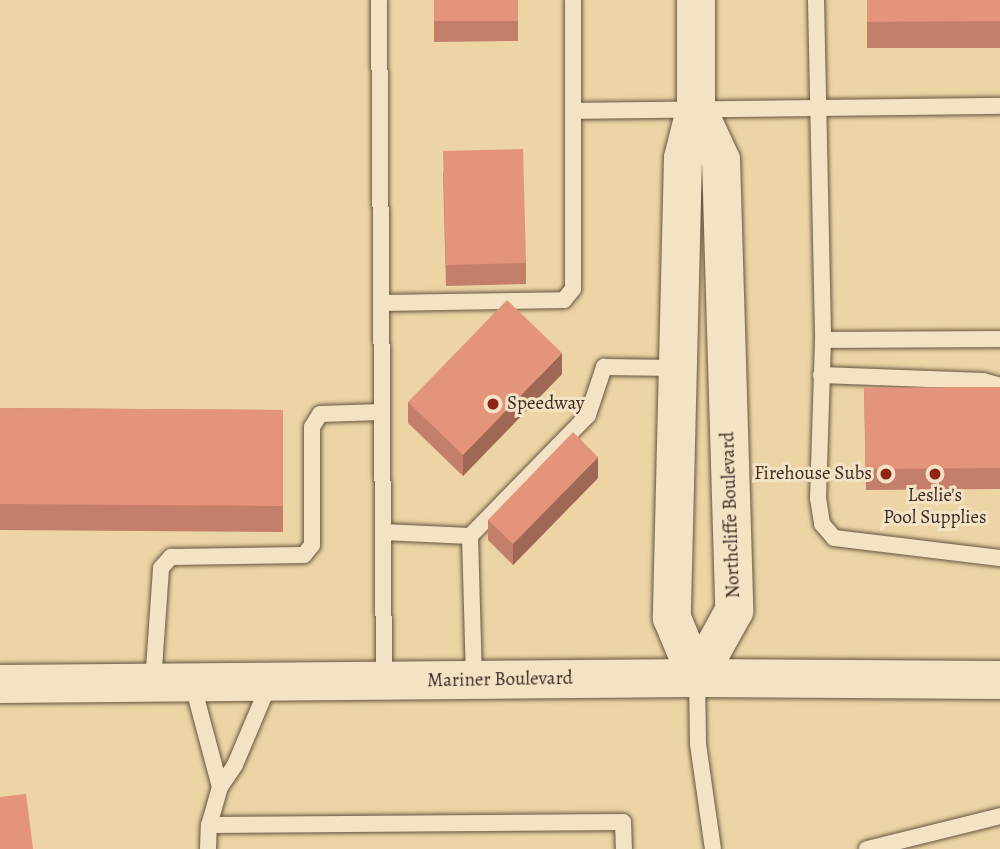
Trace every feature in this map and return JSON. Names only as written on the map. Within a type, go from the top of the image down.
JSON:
[{"type":"main road","name":"Northcliffe Boulevard","points":[[696,0],[696,106],[683,158],[672,618],[697,678]]},
{"type":"main road","name":"Northcliffe Boulevard","points":[[696,106],[721,160],[734,611],[697,678]]},
{"type":"main road","name":"Mariner Boulevard","points":[[0,684],[697,678],[1000,680]]},
{"type":"lane","points":[[379,0],[384,681]]},
{"type":"lane","points":[[381,303],[564,300],[573,289],[573,0]]},
{"type":"lane","points":[[816,0],[816,106],[823,340],[818,498],[822,524],[834,537],[1000,558]]},
{"type":"lane","points":[[573,111],[696,106],[1000,106]]},
{"type":"lane","points":[[823,340],[1000,340]]},
{"type":"lane","points":[[474,680],[470,536],[588,415],[604,367],[678,368]]},
{"type":"lane","points":[[821,375],[983,381],[1000,386]]},
{"type":"lane","points":[[153,683],[161,568],[171,556],[304,555],[312,545],[312,427],[320,414],[382,412]]},
{"type":"lane","points":[[383,532],[470,536]]},
{"type":"lane","points":[[697,678],[698,744],[713,849]]},
{"type":"lane","points":[[192,682],[220,787]]},
{"type":"lane","points":[[208,849],[209,825],[220,787],[235,765],[270,682]]},
{"type":"lane","points":[[867,849],[1000,816]]},
{"type":"lane","points":[[209,825],[623,822],[624,849]]},
{"type":"building","points":[[434,0],[518,0],[518,21],[434,21]]},
{"type":"building","points":[[867,0],[1000,0],[1000,21],[867,22]]},
{"type":"building","points":[[523,149],[526,263],[446,265],[443,151]]},
{"type":"building","points":[[507,300],[562,353],[463,455],[408,402]]},
{"type":"building","points":[[1000,387],[1000,468],[866,469],[864,388]]},
{"type":"building","points":[[0,408],[283,410],[283,506],[0,504]]},
{"type":"building","points":[[573,432],[598,457],[513,544],[488,520]]},
{"type":"building","points":[[26,794],[33,849],[0,849],[0,797]]},
{"type":"place","name":"Speedway","points":[[493,404]]},
{"type":"place","name":"Firehouse Subs","points":[[886,474]]},
{"type":"place","name":"Leslie's Pool Supplies","points":[[935,474]]}]
